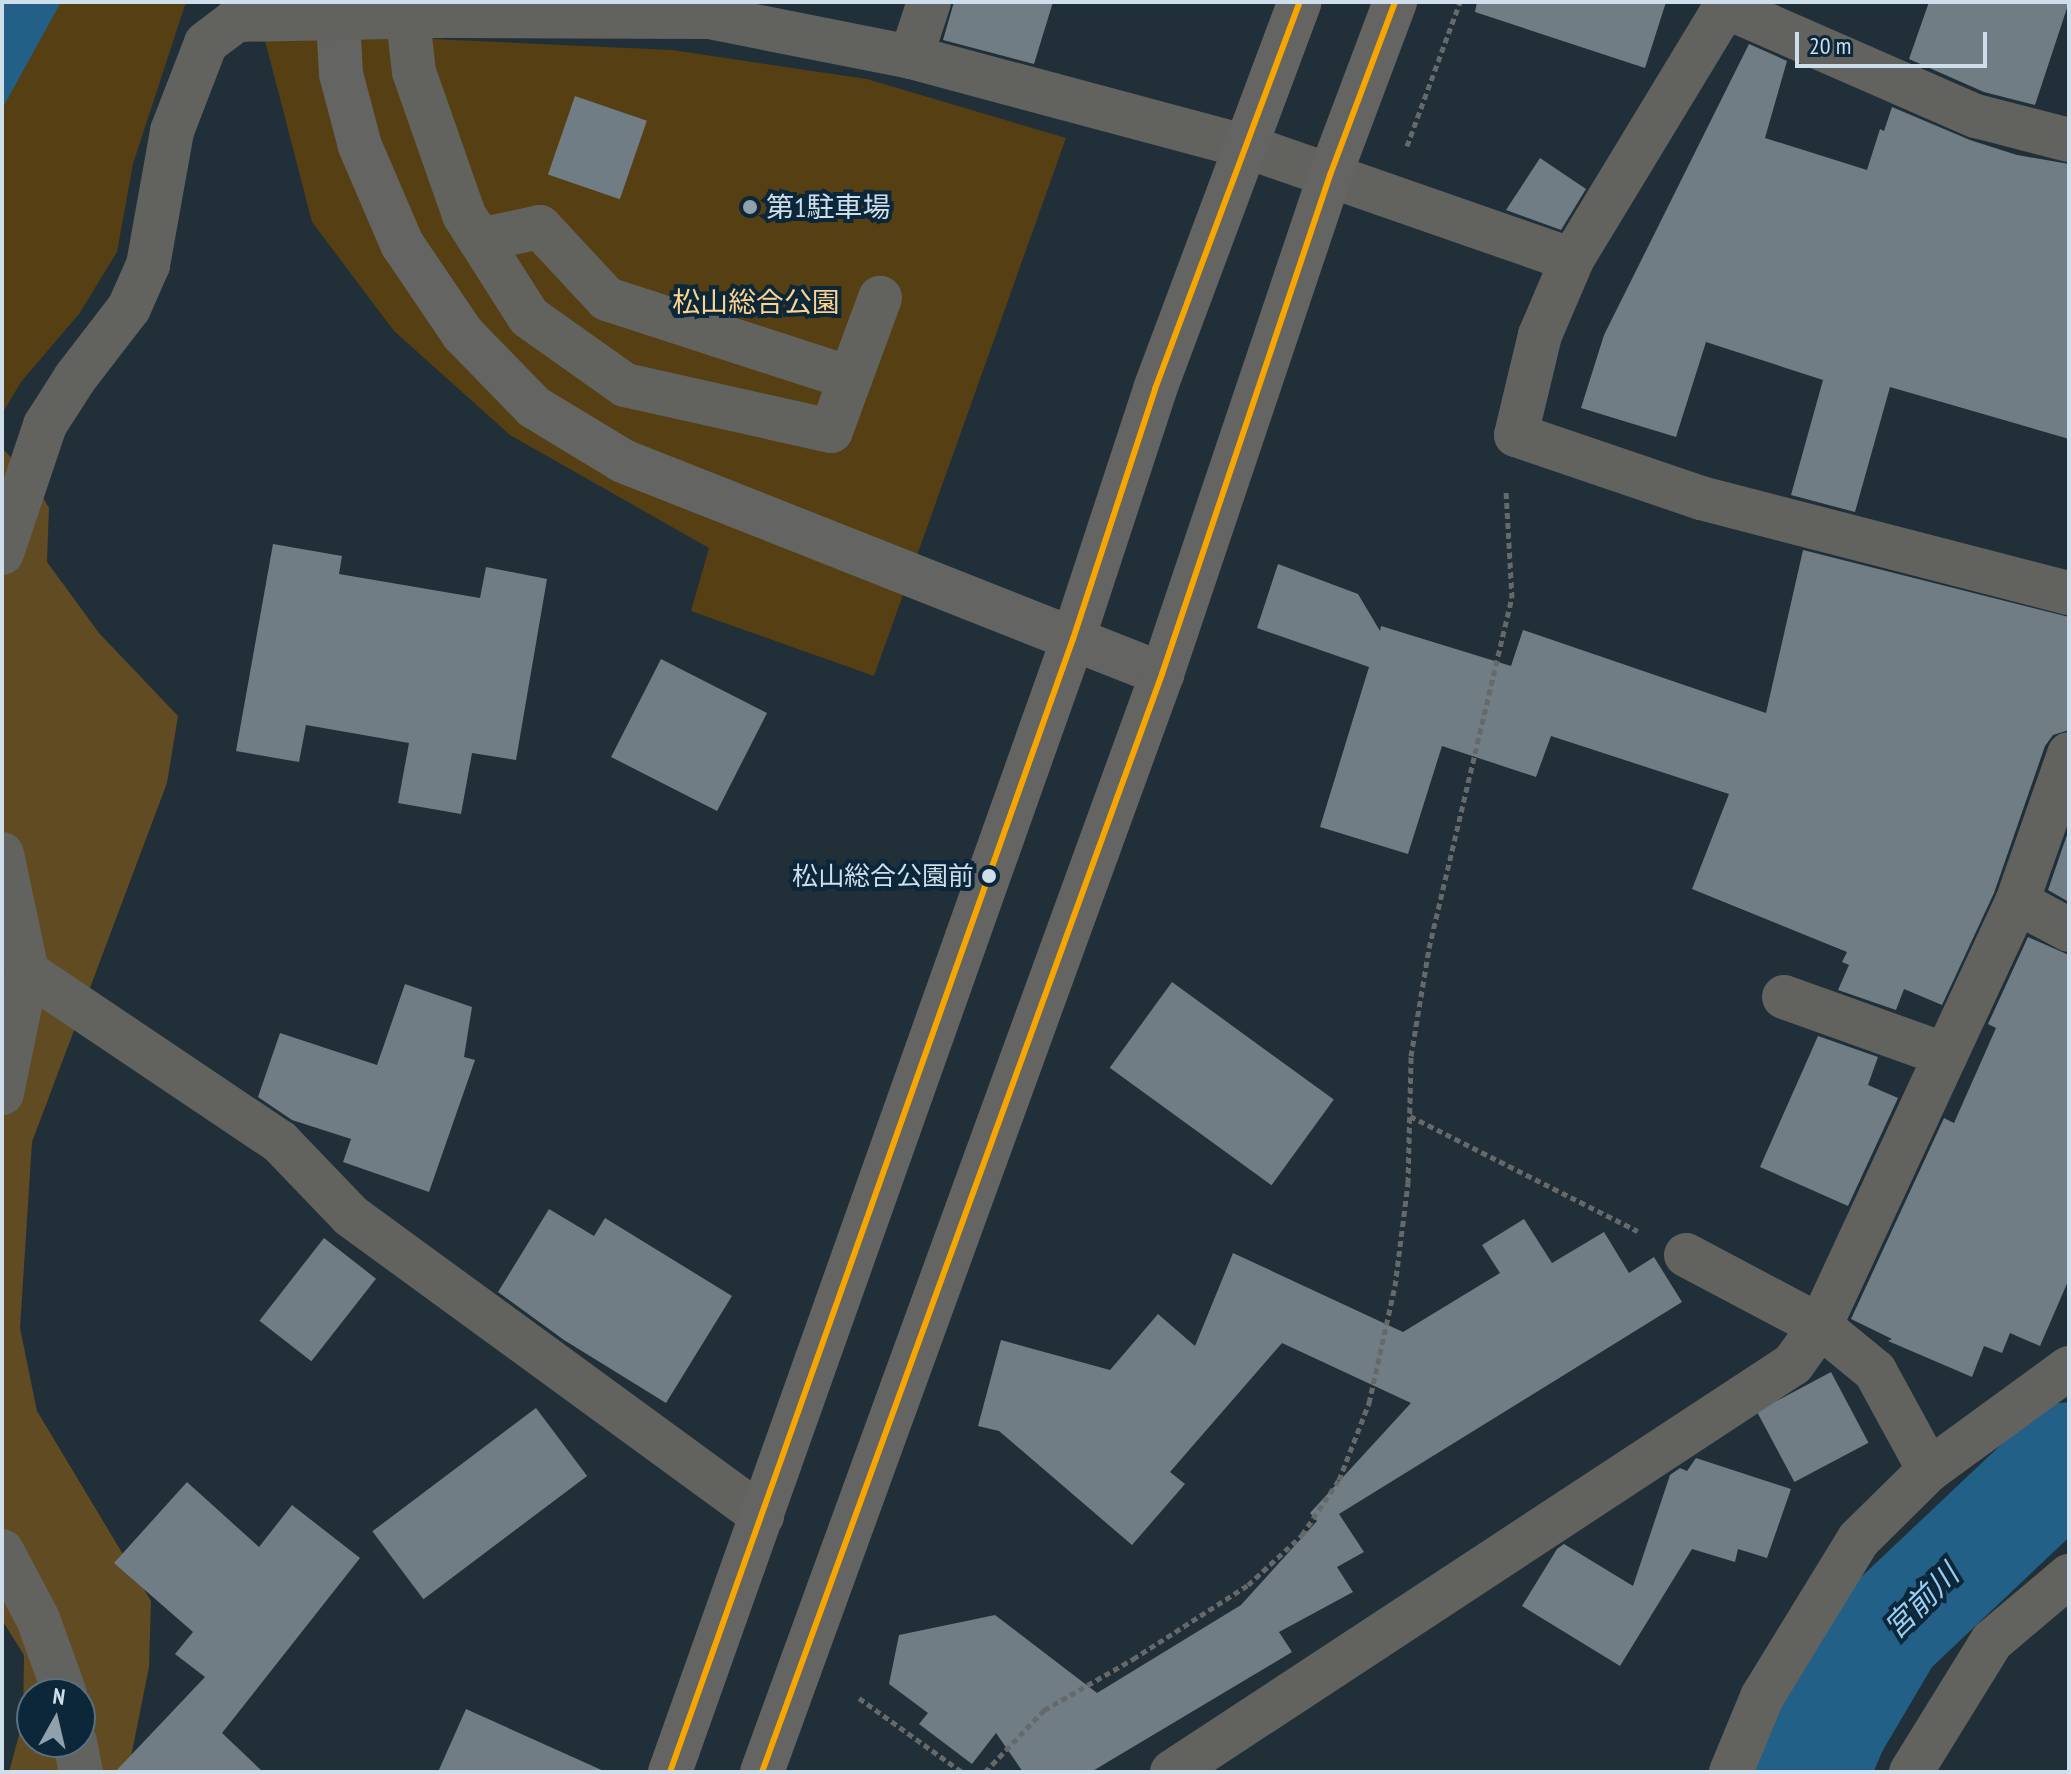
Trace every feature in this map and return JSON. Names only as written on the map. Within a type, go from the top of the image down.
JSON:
[{"type":"street","points":[[337,2],[341,74],[360,146],[402,244],[463,334],[534,407],[623,461],[1162,674]]},
{"type":"street","points":[[406,2],[414,72],[459,202],[480,240],[529,317],[625,385],[831,431],[880,298]]},
{"type":"street","points":[[911,57],[929,2]]},
{"type":"street","points":[[670,1772],[1073,639],[1155,389],[1300,2]]},
{"type":"street","points":[[762,1772],[1162,674],[1330,175],[1395,2]]},
{"type":"street","points":[[2068,138],[1976,116],[1727,4],[1572,260],[1540,335],[1516,435],[1701,498],[2069,593]]},
{"type":"street","points":[[2,553],[45,425],[75,378],[129,308],[148,265],[172,131],[206,43],[236,20],[453,16],[709,17],[911,57],[1248,147],[1572,260]]},
{"type":"street","points":[[480,240],[540,227],[607,299],[850,378]]},
{"type":"street","points":[[1172,1772],[1793,1364],[1820,1326],[2017,902],[2069,754]]},
{"type":"street","points":[[2,854],[27,972],[2,1093]]},
{"type":"street","points":[[2017,902],[2069,930]]},
{"type":"street","points":[[27,972],[280,1142],[351,1216],[762,1516]]},
{"type":"street","points":[[1784,997],[1946,1055]]},
{"type":"street","points":[[1686,1255],[1820,1326],[1875,1371],[1929,1470]]},
{"type":"street","points":[[1731,1772],[1762,1697],[1859,1539],[1929,1470],[2069,1368]]},
{"type":"street","points":[[2,1551],[38,1619],[59,1678]]},
{"type":"street","points":[[1911,1772],[1992,1641],[2069,1576]]},
{"type":"path","points":[[985,1772],[1044,1710],[1133,1659],[1248,1585],[1302,1535],[1339,1480],[1369,1403],[1395,1286],[1408,1183],[1411,1056],[1429,948],[1491,701],[1512,598],[1505,477],[1516,435]]},
{"type":"path","points":[[1410,1116],[1686,1255]]},
{"type":"path","points":[[859,1698],[962,1772]]},
{"type":"green space","points":[[2,2],[186,2],[133,164],[117,252],[79,314],[21,382],[2,414]]},
{"type":"green space","name":"松山総合公園","points":[[255,2],[432,39],[672,50],[867,79],[1066,138],[874,676],[691,611],[709,548],[510,435],[394,331],[312,222]]},
{"type":"shaded area","points":[[2,448],[34,482],[49,508],[47,562],[99,633],[178,716],[167,783],[32,1142],[20,1328],[37,1411],[151,1601],[149,1667],[128,1772],[9,1772],[16,1746],[16,1758],[96,1758],[96,1678],[24,1678],[24,1655],[2,1620]]},
{"type":"water","points":[[2,2],[61,2],[2,109]]},
{"type":"building","points":[[954,2],[1053,2],[1034,64],[943,40]]},
{"type":"building","points":[[1477,2],[1666,2],[1645,68],[1475,12]]},
{"type":"building","points":[[1929,2],[2069,2],[2035,105],[1984,92],[1909,59]]},
{"type":"building","points":[[1749,44],[1787,61],[1765,138],[1867,170],[1880,129],[1884,131],[1892,107],[1970,140],[2017,155],[2069,164],[2069,439],[1890,387],[1855,512],[1791,495],[1823,380],[1706,342],[1676,437],[1581,408],[1604,335]]},
{"type":"building","points":[[575,96],[647,121],[620,199],[548,174]]},
{"type":"building","points":[[1540,158],[1586,189],[1561,230],[1506,210]]},
{"type":"building","points":[[273,544],[342,556],[339,574],[480,598],[486,567],[547,579],[516,760],[472,753],[461,814],[398,803],[409,743],[306,725],[299,762],[236,751]]},
{"type":"building","points":[[1803,550],[2069,617],[2069,730],[2053,735],[2045,746],[1994,893],[1942,1005],[1904,989],[1896,1010],[1838,990],[1849,965],[1842,962],[1847,952],[1692,889],[1729,794],[1551,736],[1536,777],[1442,746],[1408,854],[1320,827],[1369,667],[1257,628],[1278,564],[1358,594],[1380,631],[1381,626],[1511,666],[1523,630],[1766,713]]},
{"type":"building","points":[[661,659],[767,713],[717,811],[611,757]]},
{"type":"building","points":[[2069,829],[2069,902],[2048,890]]},
{"type":"building","points":[[2028,937],[2069,955],[2069,1279],[2040,1346],[2010,1333],[2002,1353],[1984,1346],[1972,1377],[1888,1341],[1892,1339],[1851,1319],[1944,1118],[1954,1123],[1996,1028],[1988,1024]]},
{"type":"building","points":[[1172,982],[1334,1100],[1271,1185],[1110,1068]]},
{"type":"building","points":[[405,984],[472,1007],[464,1057],[475,1060],[429,1192],[343,1162],[351,1139],[292,1120],[258,1097],[280,1033],[377,1065]]},
{"type":"building","points":[[1818,1036],[1878,1057],[1868,1085],[1898,1098],[1848,1206],[1760,1167]]},
{"type":"building","points":[[549,1209],[594,1236],[605,1218],[732,1296],[666,1403],[564,1340],[498,1292]]},
{"type":"building","points":[[1524,1219],[1552,1263],[1604,1232],[1629,1273],[1654,1257],[1682,1302],[1339,1514],[1364,1552],[1337,1567],[1353,1592],[1279,1632],[1292,1652],[1091,1772],[1023,1772],[996,1733],[972,1764],[919,1724],[928,1713],[889,1684],[899,1635],[995,1615],[1097,1693],[1241,1605],[1317,1521],[1310,1513],[1411,1403],[1282,1343],[1170,1472],[1185,1484],[1132,1545],[999,1431],[978,1426],[1001,1340],[1110,1370],[1158,1314],[1195,1346],[1233,1253],[1403,1332],[1500,1273],[1482,1245]]},
{"type":"building","points":[[324,1238],[376,1279],[311,1361],[259,1321]]},
{"type":"building","points":[[1831,1372],[1869,1443],[1794,1482],[1757,1411]]},
{"type":"building","points":[[536,1408],[587,1476],[423,1599],[372,1531]]},
{"type":"building","points":[[1696,1458],[1791,1489],[1767,1558],[1738,1549],[1735,1562],[1692,1549],[1620,1666],[1522,1606],[1557,1549],[1564,1544],[1633,1586],[1670,1475],[1680,1468],[1687,1471]]},
{"type":"building","points":[[187,1482],[259,1547],[292,1505],[360,1558],[222,1733],[263,1772],[115,1772],[205,1677],[175,1654],[193,1632],[114,1563]]},
{"type":"building","points":[[466,1709],[606,1772],[438,1772]]},
{"type":"waterway","name":"宮前川","points":[[1812,1772],[1831,1726],[1887,1631],[2069,1459]]},
{"type":"transit line","points":[[670,1772],[1073,639],[1155,389],[1300,2]]},
{"type":"transit line","points":[[762,1772],[1162,674],[1330,175],[1395,2]]},
{"type":"place","name":"第1駐車場","points":[[750,207]]},
{"type":"place","name":"松山総合公園前","points":[[989,876]]}]
